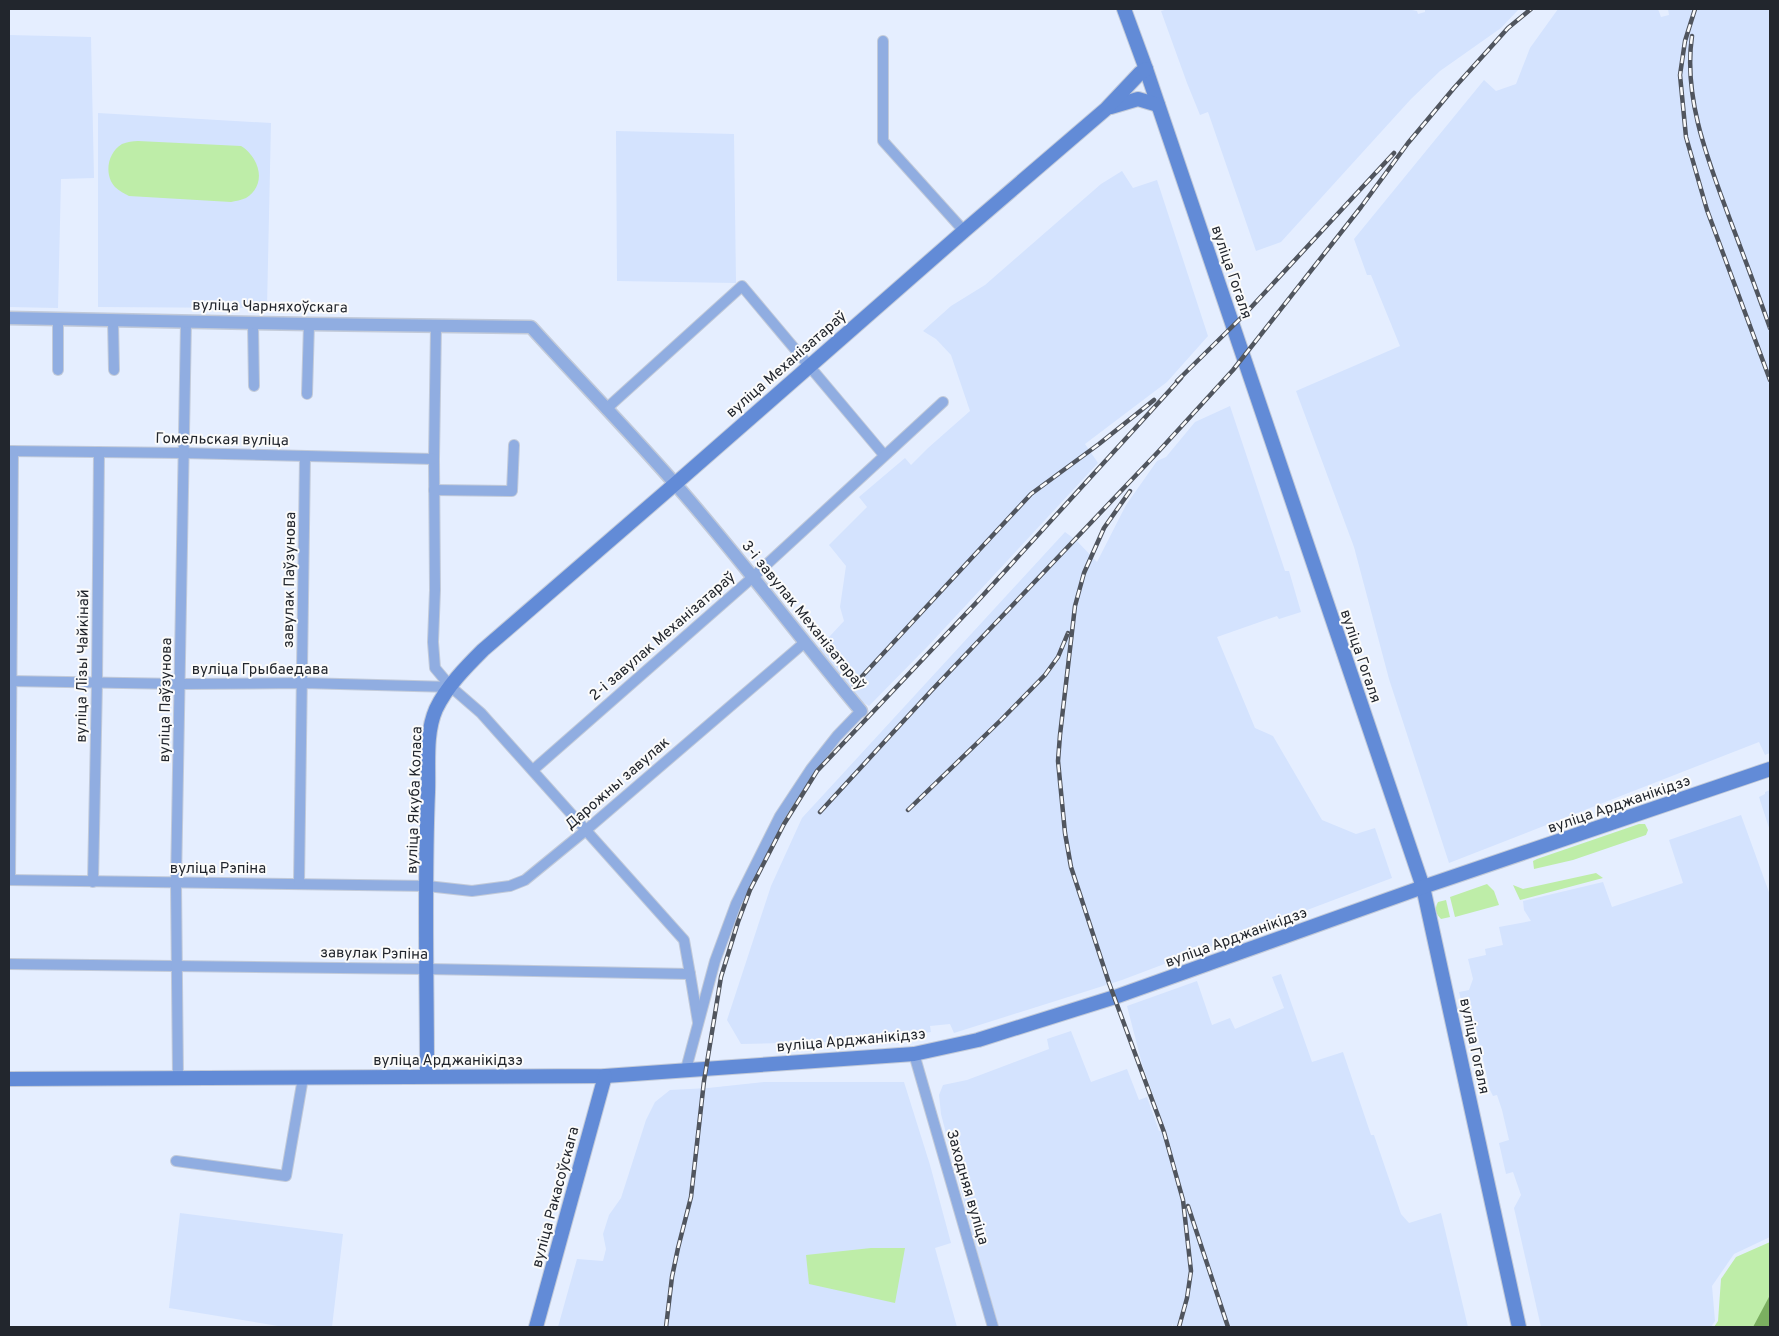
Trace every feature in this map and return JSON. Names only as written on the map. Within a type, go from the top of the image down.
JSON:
[{"type":"main road","name":"вуліца Гогаля","points":[[1124,9],[1423,887],[1519,1327]]},
{"type":"main road","name":"вуліца Механізатараў","points":[[451,687],[463,670],[483,650],[1106,109],[1146,69]]},
{"type":"main road","points":[[1106,109],[1138,99],[1158,105]]},
{"type":"main road","name":"вуліца Якуба Коласа","points":[[427,1076],[427,815],[430,731],[436,710],[451,687]]},
{"type":"main road","name":"вуліца Арджанікідзэ","points":[[9,1079],[605,1076],[914,1054],[978,1040],[1115,997],[1423,887],[1770,769]]},
{"type":"main road","name":"вуліца Ракасоўскага","points":[[536,1327],[605,1076]]},
{"type":"street","points":[[883,41],[882,141],[964,231]]},
{"type":"street","points":[[606,409],[742,286],[884,455]]},
{"type":"street","name":"вуліца Чарняхоўскага","points":[[9,318],[531,327]]},
{"type":"street","points":[[58,320],[58,370]]},
{"type":"street","points":[[113,320],[114,370]]},
{"type":"street","name":"вуліца Паўзунова","points":[[178,1079],[176,883],[186,321]]},
{"type":"street","points":[[253,323],[254,386]]},
{"type":"street","points":[[307,394],[309,324]]},
{"type":"street","points":[[436,325],[435,590],[433,642],[435,668],[451,687],[481,712],[684,940],[698,1022]]},
{"type":"street","name":"3-і завулак Механізатараў","points":[[531,327],[676,484],[861,711],[837,736],[811,769],[780,816],[736,904],[724,933],[686,1070]]},
{"type":"street","name":"2-і завулак Механізатараў","points":[[533,770],[753,577],[943,402]]},
{"type":"street","points":[[434,490],[512,491],[514,445]]},
{"type":"street","points":[[9,880],[11,451]]},
{"type":"street","name":"Гомельская вуліца","points":[[11,451],[434,459]]},
{"type":"street","name":"вуліца Лізы Чайкінай","points":[[92,882],[97,682],[99,452]]},
{"type":"street","name":"завулак Паўзунова","points":[[299,884],[305,456]]},
{"type":"street","name":"Дарожны завулак","points":[[427,886],[472,891],[510,886],[525,880],[586,831],[804,643]]},
{"type":"street","name":"вуліца Грыбаедава","points":[[10,681],[180,684],[303,683],[451,687]]},
{"type":"street","name":"вуліца Рэпіна","points":[[9,880],[427,886]]},
{"type":"street","name":"завулак Рэпіна","points":[[9,964],[690,974]]},
{"type":"street","name":"Заходняя вуліца","points":[[914,1054],[993,1327]]},
{"type":"street","points":[[176,1161],[286,1176],[303,1078]]},
{"type":"shaded area","points":[[1168,9],[1407,9],[1417,11],[1418,14],[1425,12],[1425,9],[1519,9],[1501,28],[1440,71],[1411,99],[1281,242],[1256,251],[1208,112],[1200,115],[1187,83],[1161,11]]},
{"type":"shaded area","points":[[1558,9],[1658,9],[1661,17],[1669,15],[1668,9],[1770,9],[1770,753],[1765,755],[1759,742],[1449,863],[1389,679],[1354,547],[1296,391],[1400,346],[1371,275],[1367,275],[1354,239],[1484,80],[1496,91],[1516,84],[1530,48]]},
{"type":"shaded area","points":[[9,35],[91,37],[94,178],[61,179],[58,308],[9,307]]},
{"type":"shaded area","points":[[98,113],[271,123],[267,308],[98,307]]},
{"type":"shaded area","points":[[616,131],[734,134],[736,283],[617,281]]},
{"type":"shaded area","points":[[138,141],[241,146],[256,164],[259,178],[257,186],[246,198],[231,202],[129,196],[112,182],[108,170],[110,158],[117,148],[124,143]]},
{"type":"shaded area","points":[[1122,171],[1133,188],[1157,180],[1208,336],[1167,382],[1085,444],[1098,463],[929,645],[869,706],[854,697],[816,651],[844,621],[840,607],[846,566],[829,545],[867,507],[859,497],[905,458],[911,465],[970,411],[951,355],[936,339],[923,331],[951,306],[985,285],[1101,184]]},
{"type":"shaded area","points":[[1230,406],[1285,571],[1289,571],[1301,612],[1279,619],[1277,616],[1217,637],[1255,728],[1273,736],[1322,820],[1356,834],[1375,828],[1392,878],[1122,980],[954,1033],[950,1024],[930,1026],[931,1032],[906,1036],[864,1037],[864,1041],[741,1044],[727,1020],[771,886],[802,818],[1065,532],[1076,540],[1097,562],[1126,505],[1157,461],[1166,457],[1195,422]]},
{"type":"shaded area","points":[[1770,790],[1770,831],[1759,797]]},
{"type":"shaded area","points":[[1741,815],[1770,895],[1770,1237],[1734,1254],[1712,1286],[1715,1321],[1711,1327],[1541,1327],[1514,1208],[1521,1195],[1513,1172],[1506,1174],[1499,1143],[1509,1140],[1502,1110],[1497,1095],[1493,1096],[1490,1090],[1474,1018],[1466,1020],[1459,992],[1469,990],[1473,979],[1468,959],[1486,955],[1485,949],[1503,945],[1499,927],[1531,921],[1524,910],[1523,901],[1603,882],[1612,907],[1683,883],[1669,840]]},
{"type":"shaded area","points":[[1639,824],[1645,824],[1648,830],[1646,835],[1573,860],[1534,869],[1533,861],[1537,859]]},
{"type":"shaded area","points":[[1596,873],[1603,878],[1520,900],[1513,885],[1523,889]]},
{"type":"shaded area","points":[[1487,884],[1494,891],[1499,905],[1455,917],[1450,897]]},
{"type":"shaded area","points":[[1446,900],[1450,917],[1441,919],[1436,907],[1438,902]]},
{"type":"shaded area","points":[[1281,974],[1312,1062],[1343,1052],[1371,1135],[1374,1135],[1401,1214],[1409,1223],[1441,1213],[1468,1327],[1173,1327],[1173,1323],[1172,1327],[999,1327],[941,1114],[939,1095],[943,1085],[967,1080],[1049,1049],[1047,1039],[1071,1031],[1091,1082],[1127,1069],[1139,1100],[1147,1097],[1159,1131],[1165,1129],[1142,1064],[1127,1006],[1197,981],[1212,1025],[1230,1018],[1235,1029],[1284,1008],[1272,977]]},
{"type":"shaded area","points":[[764,1082],[904,1082],[930,1165],[951,1243],[935,1248],[957,1327],[558,1327],[577,1259],[603,1261],[606,1249],[603,1234],[609,1215],[621,1198],[646,1120],[655,1102],[670,1090]]},
{"type":"shaded area","points":[[180,1213],[343,1234],[332,1327],[284,1327],[169,1308]]},
{"type":"shaded area","points":[[1770,1242],[1770,1327],[1714,1327],[1718,1321],[1721,1279],[1736,1257]]},
{"type":"shaded area","points":[[871,1248],[905,1248],[895,1303],[809,1284],[806,1255]]},
{"type":"shaded area","points":[[1770,1295],[1770,1327],[1753,1327]]},
{"type":"railway","points":[[820,812],[1233,370],[1361,207],[1408,143],[1508,28],[1531,9]]},
{"type":"railway","points":[[1695,9],[1685,41],[1680,75],[1686,137],[1707,210],[1770,380]]},
{"type":"railway","points":[[1692,36],[1691,82],[1699,128],[1713,173],[1770,328]]},
{"type":"railway","points":[[1177,381],[1244,315],[1394,153]]},
{"type":"railway","points":[[666,1327],[672,1277],[691,1197],[704,1081],[721,977],[750,890],[784,824],[817,771],[975,604],[1181,378]]},
{"type":"railway","points":[[854,685],[1031,494],[1099,444],[1154,400]]},
{"type":"railway","points":[[1130,491],[1104,528],[1084,573],[1075,606],[1058,761],[1065,833],[1071,867],[1109,983],[1164,1132],[1183,1200],[1191,1271],[1187,1298],[1179,1327]]},
{"type":"railway","points":[[908,810],[1045,675],[1058,657],[1068,633]]},
{"type":"railway","points":[[1188,1206],[1228,1327]]}]
